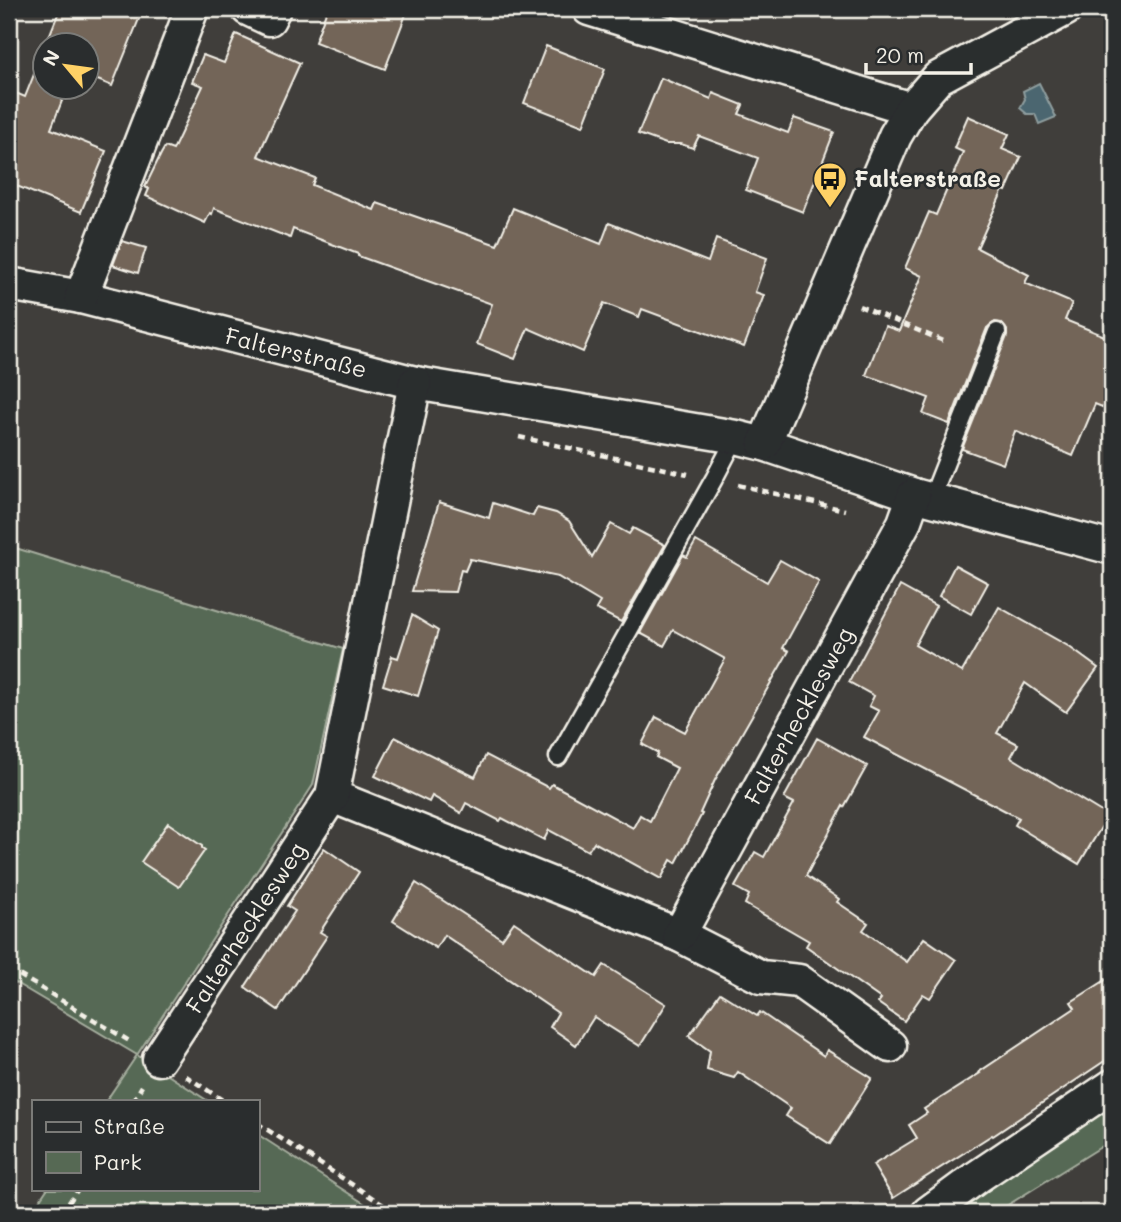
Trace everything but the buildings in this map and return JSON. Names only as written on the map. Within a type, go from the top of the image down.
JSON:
[{"type":"street","points":[[81,297],[192,9]]},
{"type":"street","points":[[248,9],[269,19],[274,9]]},
{"type":"street","points":[[589,9],[911,109]]},
{"type":"street","points":[[750,441],[829,294],[895,136],[911,109],[938,78],[1066,9]]},
{"type":"street","name":"Falterstraße","points":[[9,284],[81,297],[415,383],[750,441],[923,497],[1112,548]]},
{"type":"street","name":"Falterhecklesweg","points":[[159,1059],[332,796],[415,383]]},
{"type":"street","name":"Falterhecklesweg","points":[[679,935],[897,535],[923,497]]},
{"type":"street","points":[[332,796],[679,935],[761,977],[799,981],[890,1045]]},
{"type":"street","points":[[928,1213],[1112,1086]]},
{"type":"lane","points":[[923,497],[997,332]]},
{"type":"lane","points":[[558,757],[714,480],[750,441]]},
{"type":"path","points":[[829,294],[946,342]]},
{"type":"path","points":[[515,436],[849,510]]},
{"type":"path","points":[[9,969],[222,1100]]},
{"type":"path","points":[[259,1124],[396,1213]]},
{"type":"path","points":[[62,1213],[77,1190]]},
{"type":"green space","points":[[9,546],[343,649],[313,785],[137,1055],[9,979]]},
{"type":"green space","points":[[137,1055],[206,1100],[107,1100]]},
{"type":"green space","points":[[1112,1096],[1112,1140],[995,1213],[950,1213]]},
{"type":"green space","points":[[259,1135],[379,1213],[31,1213],[46,1190],[259,1190]]},
{"type":"water","points":[[1039,83],[1056,117],[1039,124],[1035,114],[1027,114],[1020,108],[1025,99],[1023,91]]},
{"type":"place","name":"Falterstraße","points":[[830,209]]}]
